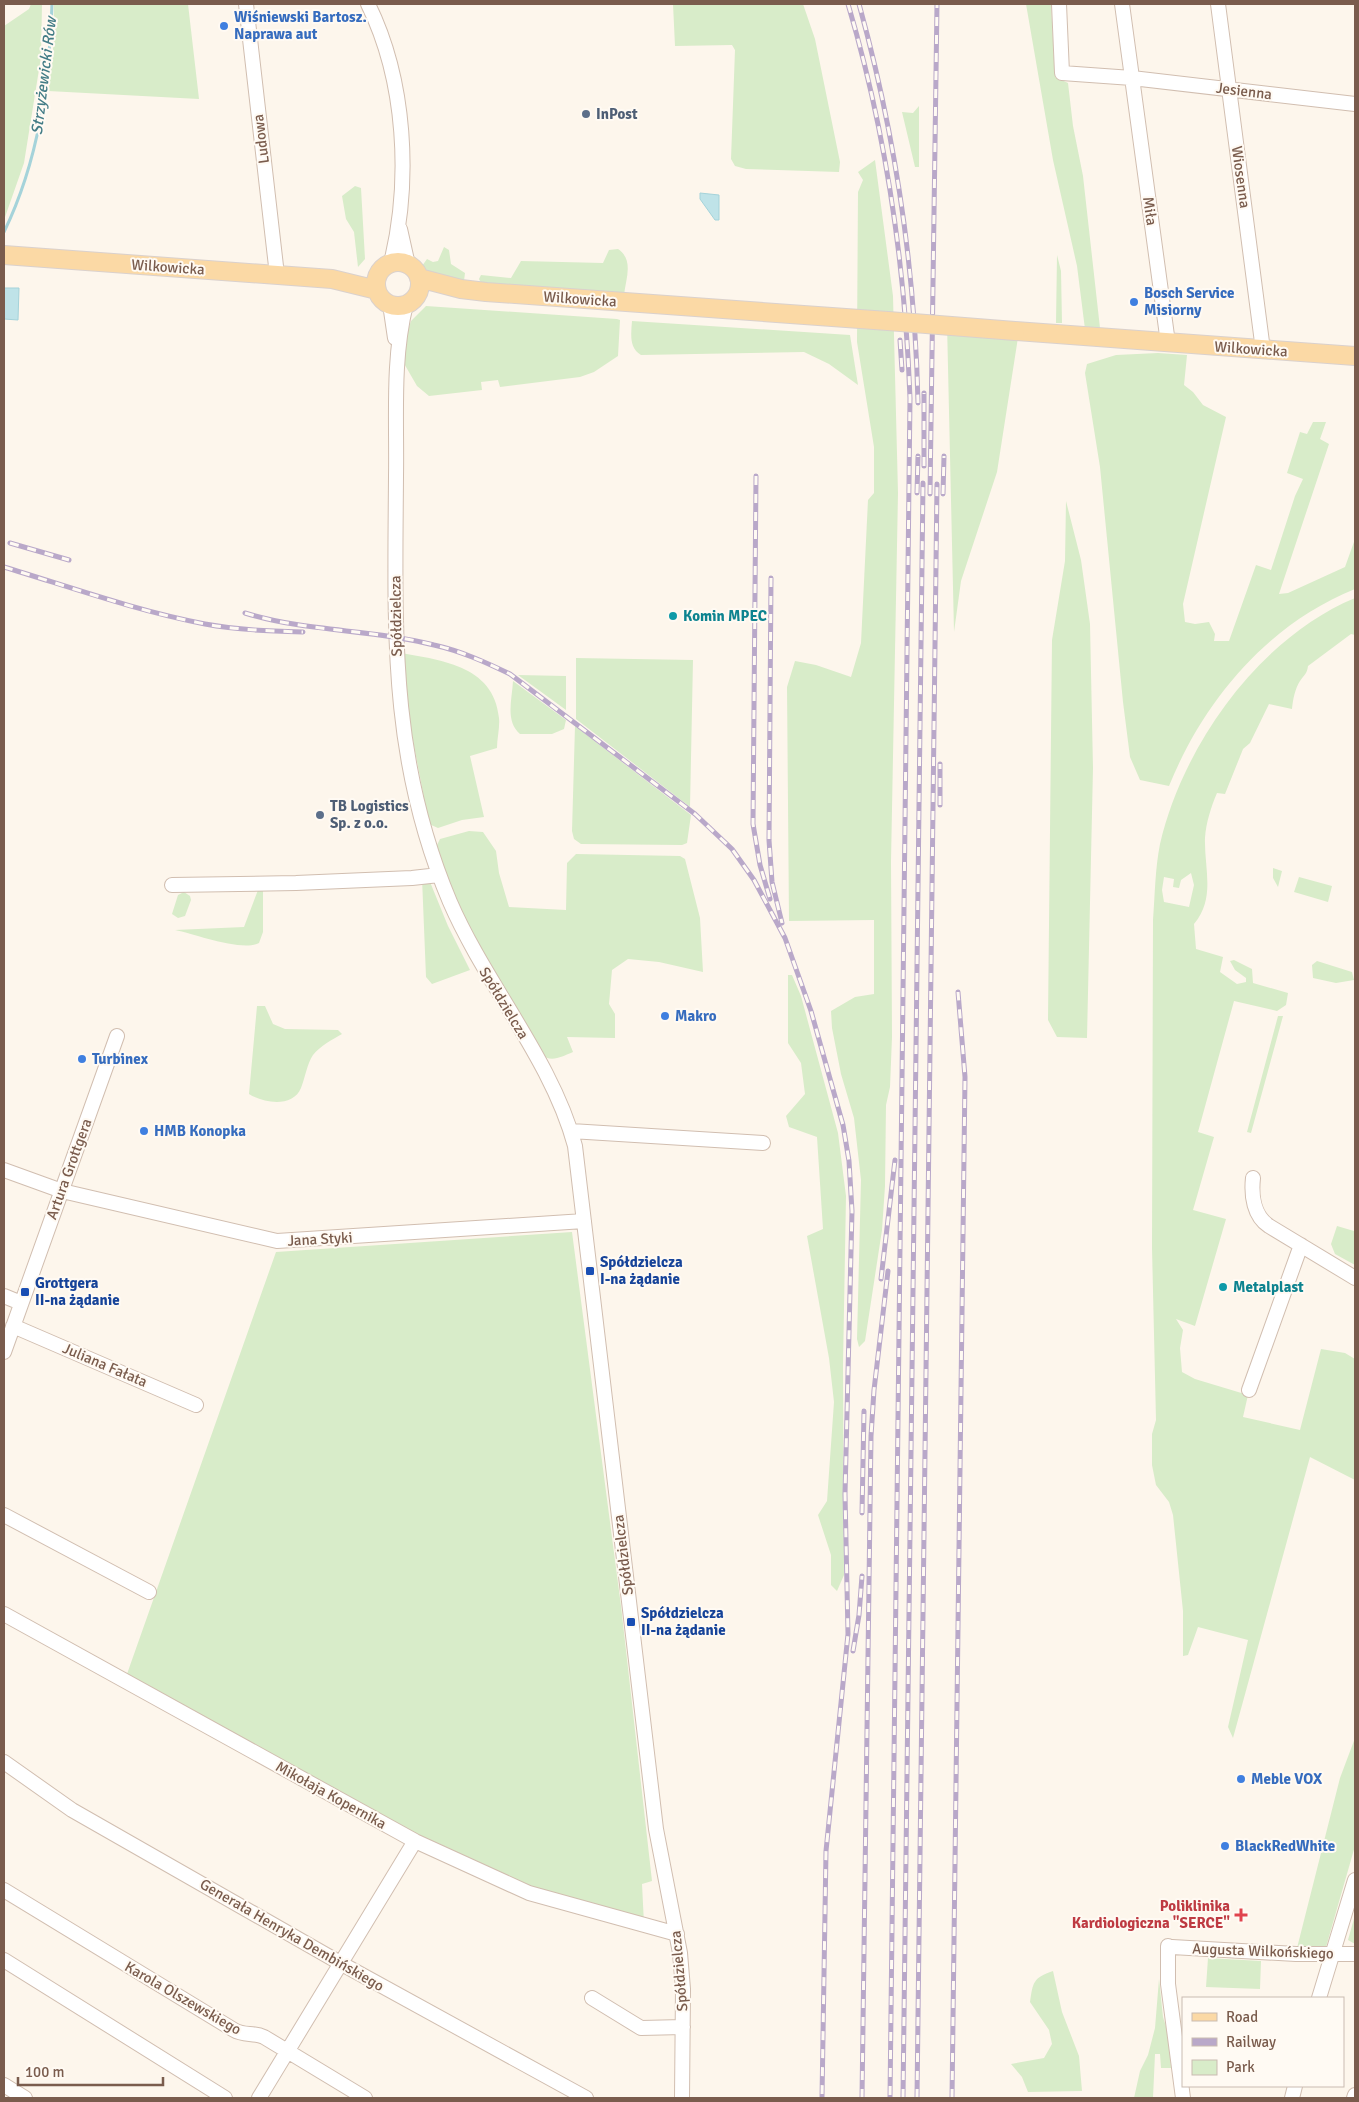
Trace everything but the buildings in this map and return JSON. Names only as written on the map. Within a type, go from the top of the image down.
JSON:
[{"type":"main road","name":"Wilkowicka","points":[[4,255],[332,279],[388,273]]},
{"type":"main road","points":[[415,270],[408,295],[382,299],[388,273],[415,270]]},
{"type":"main road","name":"Wilkowicka","points":[[408,295],[461,289],[1148,342],[1355,356]]},
{"type":"street","name":"Ludowa","points":[[246,4],[277,275]]},
{"type":"street","points":[[368,4],[383,40],[392,71],[398,114],[403,182],[399,228],[388,273]]},
{"type":"street","points":[[1059,4],[1062,73],[1132,78]]},
{"type":"street","name":"Miła","points":[[1122,4],[1168,343]]},
{"type":"street","name":"Wiosenna","points":[[1218,4],[1263,350]]},
{"type":"street","name":"Jesienna","points":[[1132,78],[1355,104]]},
{"type":"street","name":"Spółdzielcza","points":[[408,295],[397,352],[395,638],[398,695],[415,801],[439,875],[465,935],[532,1049],[559,1101],[571,1130],[575,1146],[656,1829],[677,1934],[683,1989],[682,2098]]},
{"type":"street","points":[[172,885],[296,883],[439,875]]},
{"type":"street","name":"Artura Grottgera","points":[[4,1350],[117,1036]]},
{"type":"street","points":[[571,1130],[763,1142]]},
{"type":"street","name":"Jana Styki","points":[[4,1170],[62,1191],[252,1237],[284,1241],[584,1221]]},
{"type":"street","points":[[1253,1178],[1253,1196],[1259,1218],[1355,1278]]},
{"type":"street","points":[[1249,1390],[1301,1245]]},
{"type":"street","points":[[4,1296],[22,1303]]},
{"type":"street","name":"Juliana Fałata","points":[[13,1326],[196,1405]]},
{"type":"street","points":[[4,1515],[149,1592]]},
{"type":"street","name":"Mikołaja Kopernika","points":[[4,1614],[415,1841],[529,1893],[677,1934]]},
{"type":"street","name":"Generała Henryka Dembińskiego","points":[[4,1762],[72,1810],[342,1964],[586,2098]]},
{"type":"street","points":[[259,2098],[415,1841]]},
{"type":"street","points":[[1319,1997],[1355,1880]]},
{"type":"street","name":"Karola Olszewskiego","points":[[4,1890],[242,2035],[257,2034],[365,2098]]},
{"type":"street","name":"Augusta Wilkońskiego","points":[[1183,2098],[1168,1984],[1170,1946],[1355,1954]]},
{"type":"street","points":[[4,1960],[225,2098]]},
{"type":"street","points":[[592,1998],[641,2028],[683,2027]]},
{"type":"street","points":[[4,2085],[25,2098]]},
{"type":"green space","points":[[31,4],[42,4],[41,57],[24,163],[4,220],[4,26],[29,9]]},
{"type":"green space","points":[[54,4],[188,4],[199,99],[48,91],[53,49]]},
{"type":"green space","points":[[673,4],[803,4],[815,39],[840,162],[839,172],[746,169],[735,166],[731,159],[735,50],[732,45],[675,46]]},
{"type":"green space","points":[[1026,4],[1051,4],[1055,77],[1068,83],[1073,126],[1083,176],[1100,328],[1116,331],[1086,337],[1077,266],[1053,160]]},
{"type":"green space","points":[[919,106],[919,167],[915,167],[902,112],[913,113]]},
{"type":"green space","points":[[875,160],[893,296],[898,493],[891,862],[892,1037],[890,1087],[886,1105],[885,1186],[882,1230],[865,1341],[859,1347],[857,1339],[861,1180],[854,1118],[841,1074],[832,1028],[831,1011],[855,997],[874,994],[874,920],[789,921],[787,687],[795,661],[816,665],[851,677],[861,643],[868,500],[874,493],[874,447],[857,342],[858,192],[863,180],[858,172]]},
{"type":"green space","points":[[355,186],[361,188],[365,259],[358,267],[354,232],[346,219],[342,196]]},
{"type":"green space","points":[[444,247],[449,250],[451,264],[465,273],[464,281],[417,273],[427,259],[433,262],[438,261]]},
{"type":"green space","points":[[618,249],[626,258],[628,270],[624,295],[481,283],[479,279],[481,275],[511,278],[521,261],[603,263],[609,250]]},
{"type":"green space","points":[[1057,255],[1061,271],[1062,323],[1056,323]]},
{"type":"green space","points":[[426,306],[617,319],[620,320],[618,356],[594,372],[580,377],[500,387],[498,380],[481,382],[482,390],[429,396],[417,386],[402,360],[405,327],[409,327],[411,321]]},
{"type":"green space","points":[[632,321],[850,335],[858,385],[829,364],[804,352],[641,355],[634,349],[631,336]]},
{"type":"green space","points":[[947,323],[1019,331],[997,472],[961,581],[954,632]]},
{"type":"green space","points":[[1158,353],[1187,355],[1184,385],[1193,392],[1203,405],[1226,417],[1183,604],[1185,622],[1195,624],[1209,622],[1215,634],[1214,641],[1229,641],[1256,565],[1271,570],[1295,496],[1303,479],[1287,473],[1300,432],[1307,434],[1313,422],[1326,422],[1320,439],[1329,444],[1279,594],[1288,593],[1345,567],[1355,539],[1355,589],[1323,604],[1294,622],[1242,668],[1220,695],[1201,724],[1183,754],[1169,786],[1140,780],[1130,757],[1100,467],[1085,373],[1087,364],[1116,355]]},
{"type":"green space","points":[[1066,501],[1081,560],[1090,624],[1093,768],[1087,1038],[1057,1037],[1048,1020],[1052,640],[1065,561]]},
{"type":"green space","points":[[1355,598],[1355,635],[1351,634],[1308,666],[1297,687],[1292,709],[1269,704],[1250,743],[1243,749],[1225,794],[1217,793],[1209,815],[1205,838],[1207,893],[1201,914],[1194,924],[1196,949],[1223,957],[1220,972],[1237,984],[1246,982],[1246,978],[1235,970],[1230,961],[1234,960],[1252,969],[1253,983],[1288,993],[1286,1005],[1277,1011],[1234,1001],[1198,1132],[1214,1137],[1193,1210],[1226,1219],[1195,1326],[1176,1319],[1183,1330],[1180,1348],[1182,1372],[1195,1379],[1248,1395],[1243,1417],[1300,1430],[1321,1349],[1345,1353],[1355,1359],[1355,1480],[1310,1457],[1233,1738],[1228,1727],[1248,1640],[1198,1627],[1188,1655],[1183,1656],[1183,1611],[1173,1515],[1169,1502],[1156,1485],[1152,1465],[1152,1434],[1156,1420],[1152,1248],[1153,920],[1156,872],[1160,844],[1171,807],[1187,769],[1206,733],[1230,699],[1257,667],[1287,639],[1320,616]],"holes":[[[1191,873],[1194,885],[1189,907],[1164,902],[1162,890],[1164,877],[1174,879],[1173,887],[1179,888],[1181,880]]]},
{"type":"green space","points":[[396,652],[446,662],[461,668],[475,675],[487,686],[495,700],[499,718],[497,748],[470,756],[484,817],[462,820],[438,828],[429,824]]},
{"type":"green space","points":[[576,658],[693,660],[690,807],[576,719]]},
{"type":"green space","points":[[518,675],[566,676],[566,710]]},
{"type":"green space","points":[[513,681],[566,720],[564,729],[552,734],[520,734],[515,729],[511,717]]},
{"type":"green space","points":[[575,726],[691,815],[687,843],[682,845],[581,844],[574,839],[572,831]]},
{"type":"green space","points":[[469,831],[483,832],[496,851],[499,873],[509,907],[566,910],[567,863],[576,854],[680,856],[685,859],[700,918],[703,972],[659,962],[628,959],[612,970],[609,1004],[615,1014],[615,1038],[567,1037],[573,1052],[552,1059],[544,1057],[540,1054],[458,906],[436,847],[440,839]]},
{"type":"green space","points":[[1273,868],[1282,871],[1278,887],[1273,878]]},
{"type":"green space","points":[[428,877],[448,926],[470,970],[432,984],[426,977],[422,878]]},
{"type":"green space","points":[[1299,877],[1332,886],[1328,902],[1294,892]]},
{"type":"green space","points":[[258,890],[263,891],[263,932],[259,943],[251,945],[230,944],[175,930],[244,927]]},
{"type":"green space","points":[[184,892],[190,896],[191,900],[185,916],[178,918],[172,914],[178,895]]},
{"type":"green space","points":[[1317,961],[1352,972],[1354,980],[1336,983],[1313,978],[1312,965]]},
{"type":"green space","points":[[788,975],[792,975],[801,996],[838,1133],[846,1196],[843,1366],[844,1575],[837,1591],[831,1585],[831,1555],[818,1515],[827,1501],[834,1402],[829,1358],[807,1236],[823,1229],[817,1137],[789,1127],[786,1116],[805,1094],[801,1063],[788,1043]]},
{"type":"green space","points":[[257,1006],[265,1006],[273,1024],[285,1029],[338,1030],[342,1034],[331,1040],[313,1055],[301,1088],[291,1099],[285,1101],[262,1100],[249,1094]]},
{"type":"green space","points":[[1278,1016],[1283,1016],[1251,1133],[1247,1132]]},
{"type":"green space","points":[[1337,1226],[1354,1231],[1355,1227],[1355,1265],[1335,1254],[1331,1244]]},
{"type":"green space","points":[[572,1232],[621,1606],[652,1881],[642,1884],[644,1924],[536,1892],[414,1836],[127,1674],[276,1252]]},
{"type":"green space","points":[[1355,1738],[1355,1846],[1326,1947],[1297,1948],[1340,1778]]},
{"type":"green space","points":[[1355,1915],[1355,1944],[1348,1940]]},
{"type":"green space","points":[[1208,1958],[1261,1961],[1260,1989],[1206,1987]]},
{"type":"green space","points":[[1053,1971],[1062,2012],[1079,2056],[1082,2091],[1028,2092],[1022,2077],[1011,2064],[1044,2058],[1052,2044],[1049,2030],[1030,2002],[1035,1982],[1041,1976]]},
{"type":"green space","points":[[1159,1979],[1163,2017],[1169,2036],[1171,2068],[1161,2068],[1160,2054],[1155,2054],[1153,2098],[1134,2098],[1140,2071],[1148,2055],[1155,2028]]},
{"type":"water","points":[[700,193],[719,195],[719,220],[715,220],[700,199]]},
{"type":"water","points":[[4,288],[19,288],[18,320],[4,319]]},
{"type":"waterway","name":"Strzyżewicki Rów","points":[[4,232],[26,177],[40,121],[51,34],[52,4]]},
{"type":"railway","points":[[848,4],[873,101],[891,199],[904,298],[910,398],[890,2098]]},
{"type":"railway","points":[[859,4],[883,102],[901,202],[913,302],[918,403]]},
{"type":"railway","points":[[930,494],[937,4]]},
{"type":"railway","points":[[900,340],[902,370]]},
{"type":"railway","points":[[924,393],[924,466]]},
{"type":"railway","points":[[917,493],[918,456]]},
{"type":"railway","points":[[943,494],[944,456]]},
{"type":"railway","points":[[756,476],[753,824],[760,865],[770,899]]},
{"type":"railway","points":[[903,2098],[923,483]]},
{"type":"railway","points":[[917,2098],[937,484]]},
{"type":"railway","points":[[10,543],[69,560]]},
{"type":"railway","points":[[4,567],[180,619],[230,628],[303,632]]},
{"type":"railway","points":[[771,578],[769,840],[772,882],[782,923]]},
{"type":"railway","points":[[245,613],[292,624],[387,636],[444,647],[510,674],[695,814],[732,849],[754,880],[785,938],[811,1011],[843,1125],[849,1161],[852,1211],[845,1494],[848,1634],[826,1851],[822,2098]]},
{"type":"railway","points":[[940,764],[940,805]]},
{"type":"railway","points":[[952,2098],[965,1077],[958,992]]},
{"type":"railway","points":[[881,1279],[895,1160]]},
{"type":"railway","points":[[862,2098],[871,1436],[874,1390],[888,1271]]},
{"type":"railway","points":[[862,1513],[864,1411]]},
{"type":"railway","points":[[853,1651],[859,1615],[862,1576]]},
{"type":"place","name":"Wiśniewski Bartosz. Naprawa aut","points":[[224,26]]},
{"type":"place","name":"InPost","points":[[586,114]]},
{"type":"place","name":"Bosch Service Misiorny","points":[[1134,302]]},
{"type":"place","name":"Komin MPEC","points":[[673,616]]},
{"type":"place","name":"TB Logistics Sp. z o.o.","points":[[320,815]]},
{"type":"place","name":"Makro","points":[[665,1016]]},
{"type":"place","name":"Turbinex","points":[[82,1059]]},
{"type":"place","name":"HMB Konopka","points":[[144,1131]]},
{"type":"place","name":"Spółdzielcza I-na żądanie","points":[[590,1271]]},
{"type":"place","name":"Metalplast","points":[[1223,1287]]},
{"type":"place","name":"Grottgera II-na żądanie","points":[[25,1292]]},
{"type":"place","name":"Spółdzielcza II-na żądanie","points":[[631,1622]]},
{"type":"place","name":"Meble VOX","points":[[1241,1779]]},
{"type":"place","name":"BlackRedWhite","points":[[1225,1846]]},
{"type":"place","name":"Poliklinika Kardiologiczna \"SERCE\"","points":[[1241,1915]]}]
